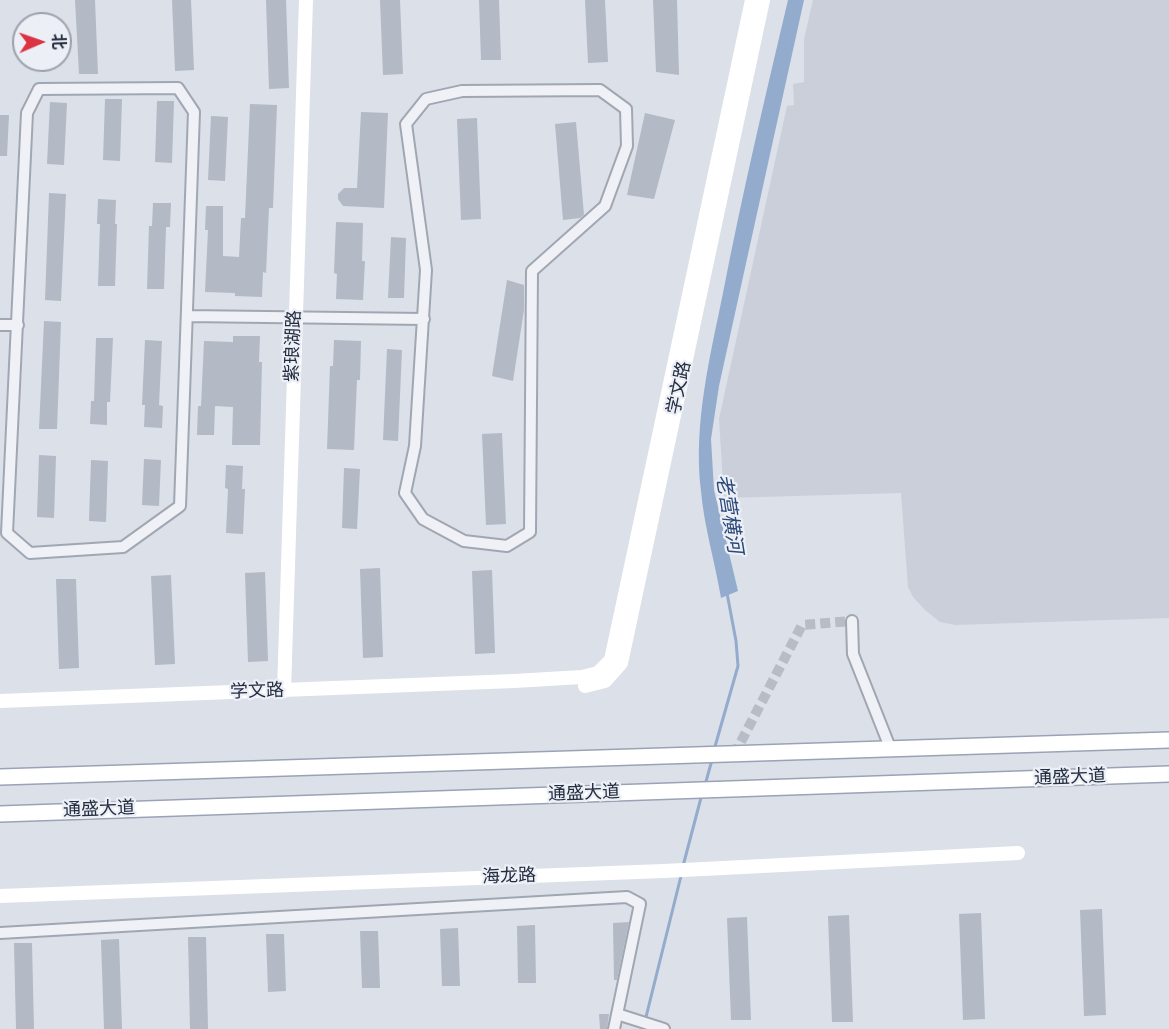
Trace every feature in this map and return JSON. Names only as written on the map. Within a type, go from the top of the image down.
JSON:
[{"type":"main road","name":"通盛大道","points":[[0,777],[1169,740]]},
{"type":"main road","name":"通盛大道","points":[[0,814],[1169,774]]},
{"type":"street","name":"紫琅湖路","points":[[284,691],[306,0]]},
{"type":"street","name":"学文路","points":[[0,701],[514,681],[582,677],[598,673],[611,660],[752,0]]},
{"type":"street","name":"学文路","points":[[514,681],[545,686],[582,687],[605,681],[621,663],[763,0]]},
{"type":"street","points":[[178,88],[194,112],[180,506],[123,547],[30,553],[7,533],[18,325],[27,113],[39,89],[178,88]]},
{"type":"street","points":[[600,90],[626,110],[627,146],[605,206],[532,271],[530,532],[507,546],[464,541],[423,519],[405,493],[415,446],[424,319],[426,270],[406,124],[426,99],[462,91],[600,90]]},
{"type":"street","points":[[187,316],[424,319]]},
{"type":"street","points":[[0,325],[18,325]]},
{"type":"street","points":[[852,621],[853,654],[891,750]]},
{"type":"street","name":"海龙路","points":[[0,896],[664,871],[1018,853]]},
{"type":"street","points":[[0,933],[627,897],[640,904],[614,1029]]},
{"type":"street","points":[[617,1014],[664,1029]]},
{"type":"shaded area","points":[[813,0],[1169,0],[1169,618],[955,625],[940,622],[913,597],[908,587],[901,493],[724,498],[719,419],[787,106],[794,105],[793,84],[804,82],[804,39]]},
{"type":"water","points":[[788,0],[804,0],[719,386],[711,439],[714,490],[738,591],[721,598],[701,491],[699,441],[701,416],[708,366],[738,220]]},
{"type":"building","points":[[75,0],[95,0],[98,74],[79,74]]},
{"type":"building","points":[[172,0],[191,0],[194,70],[175,71]]},
{"type":"building","points":[[266,0],[286,0],[289,88],[269,89]]},
{"type":"building","points":[[380,0],[400,0],[403,74],[383,75]]},
{"type":"building","points":[[479,0],[499,0],[501,60],[481,60]]},
{"type":"building","points":[[585,0],[605,0],[608,62],[588,63]]},
{"type":"building","points":[[653,0],[677,0],[679,75],[656,72]]},
{"type":"building","points":[[105,99],[122,99],[120,161],[103,160]]},
{"type":"building","points":[[157,101],[174,101],[172,163],[155,162]]},
{"type":"building","points":[[50,102],[67,103],[64,165],[47,164]]},
{"type":"building","points":[[250,104],[277,105],[273,208],[269,208],[266,273],[263,272],[262,297],[205,292],[208,230],[205,230],[206,206],[223,206],[223,256],[239,257],[241,218],[245,218]]},
{"type":"building","points":[[361,112],[388,113],[384,208],[343,206],[338,199],[338,194],[344,188],[357,188]]},
{"type":"building","points":[[645,113],[675,120],[654,199],[627,195]]},
{"type":"building","points":[[0,115],[9,115],[7,156],[0,156]]},
{"type":"building","points":[[211,116],[228,117],[225,181],[208,180]]},
{"type":"building","points":[[477,118],[481,219],[461,220],[457,119]]},
{"type":"building","points":[[576,122],[584,215],[580,218],[563,220],[555,124]]},
{"type":"building","points":[[49,193],[66,194],[61,301],[45,300]]},
{"type":"building","points":[[98,199],[116,200],[115,286],[98,286],[100,224],[97,224]]},
{"type":"building","points":[[153,203],[171,203],[170,227],[166,227],[164,289],[147,289],[149,226],[152,226]]},
{"type":"building","points":[[336,222],[363,223],[362,261],[365,261],[363,300],[336,299],[337,274],[334,273]]},
{"type":"building","points":[[391,237],[406,238],[404,298],[388,298]]},
{"type":"building","points":[[507,280],[524,285],[524,310],[513,381],[492,376]]},
{"type":"building","points":[[44,321],[61,322],[57,429],[39,429]]},
{"type":"building","points":[[233,336],[260,336],[259,362],[262,362],[260,445],[232,445],[233,407],[215,406],[214,435],[197,435],[198,406],[201,406],[204,341],[233,342]]},
{"type":"building","points":[[96,338],[113,338],[107,425],[90,424],[91,401],[94,401]]},
{"type":"building","points":[[145,340],[162,341],[159,405],[163,406],[162,428],[144,427],[145,405],[142,405]]},
{"type":"building","points":[[334,340],[361,341],[354,450],[327,449],[330,366],[333,366]]},
{"type":"building","points":[[387,349],[402,350],[398,441],[383,440]]},
{"type":"building","points":[[502,433],[506,524],[486,525],[482,434]]},
{"type":"building","points":[[39,455],[56,456],[54,518],[37,517]]},
{"type":"building","points":[[144,459],[161,460],[159,506],[142,505]]},
{"type":"building","points":[[91,460],[108,461],[106,522],[89,521]]},
{"type":"building","points":[[226,465],[243,466],[242,489],[245,489],[243,534],[226,533],[228,489],[225,488]]},
{"type":"building","points":[[344,468],[360,469],[357,529],[342,528]]},
{"type":"building","points":[[380,568],[383,657],[363,658],[360,569]]},
{"type":"building","points":[[492,570],[495,653],[475,654],[472,571]]},
{"type":"building","points":[[265,572],[268,661],[248,662],[245,573]]},
{"type":"building","points":[[171,575],[175,664],[155,665],[151,576]]},
{"type":"building","points":[[56,579],[76,579],[79,668],[59,669]]},
{"type":"building","points":[[1102,909],[1106,1015],[1084,1016],[1080,910]]},
{"type":"building","points":[[981,913],[985,1019],[963,1020],[959,914]]},
{"type":"building","points":[[849,915],[853,1022],[832,1022],[828,916]]},
{"type":"building","points":[[747,917],[751,1020],[731,1020],[727,918]]},
{"type":"building","points":[[629,922],[617,980],[614,980],[613,923]]},
{"type":"building","points":[[535,925],[536,983],[518,983],[517,926]]},
{"type":"building","points":[[458,928],[460,986],[442,986],[440,929]]},
{"type":"building","points":[[360,931],[378,931],[380,988],[362,988]]},
{"type":"building","points":[[266,934],[284,934],[286,991],[268,992]]},
{"type":"building","points":[[188,937],[206,937],[208,1029],[190,1029]]},
{"type":"building","points":[[119,939],[122,1029],[104,1029],[101,940]]},
{"type":"building","points":[[14,943],[32,943],[34,1029],[16,1029]]},
{"type":"building","points":[[599,1014],[609,1014],[607,1029],[600,1029]]},
{"type":"waterway","name":"老营横河","points":[[714,750],[738,666],[727,593]]},
{"type":"waterway","name":"老营横河","points":[[705,785],[712,760]]},
{"type":"waterway","name":"老营横河","points":[[683,866],[702,794]]},
{"type":"waterway","name":"老营横河","points":[[643,1029],[681,876]]},
{"type":"tunnel","points":[[734,755],[802,625],[852,621]]}]
